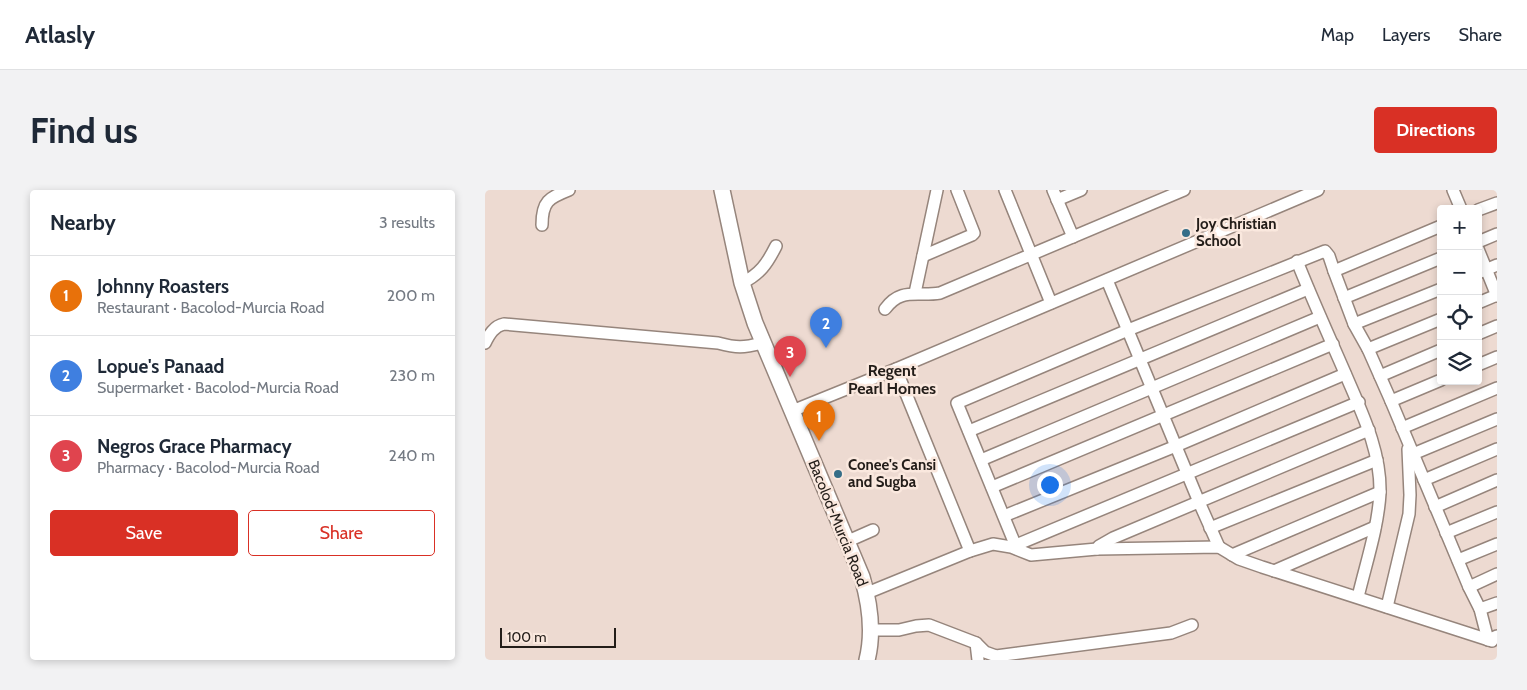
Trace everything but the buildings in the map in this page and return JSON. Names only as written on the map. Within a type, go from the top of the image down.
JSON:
[{"type":"main road","name":"Bacolod-Murcia Road","points":[[722,190],[742,283],[762,343],[848,541],[867,593],[872,630],[867,660]]},
{"type":"street","points":[[542,225],[545,203],[551,198],[569,190]]},
{"type":"street","points":[[915,293],[937,190]]},
{"type":"street","points":[[923,256],[974,233],[957,190]]},
{"type":"street","points":[[1005,190],[1051,302]]},
{"type":"street","points":[[1073,237],[1055,195],[1081,190]]},
{"type":"street","points":[[885,309],[891,301],[907,294],[928,295],[940,293],[1184,190]]},
{"type":"street","points":[[792,411],[896,369],[1317,190]]},
{"type":"street","points":[[1453,190],[1459,205]]},
{"type":"street","points":[[1482,209],[1497,203]]},
{"type":"street","points":[[1334,271],[1437,228]]},
{"type":"street","points":[[1482,240],[1497,234]]},
{"type":"street","points":[[742,283],[753,278],[766,264],[776,246]]},
{"type":"street","points":[[1478,250],[1497,295],[1482,301]]},
{"type":"street","points":[[1017,547],[957,403],[1128,330],[1325,251],[1329,256],[1354,324],[1380,376],[1446,533],[1494,640]]},
{"type":"street","points":[[1343,298],[1437,260]]},
{"type":"street","points":[[1297,261],[1345,374],[1359,402],[1377,460],[1380,492],[1375,527],[1358,597]]},
{"type":"street","points":[[1107,280],[1219,547]]},
{"type":"street","points":[[969,431],[1308,289]]},
{"type":"street","points":[[1354,324],[1437,291]]},
{"type":"street","points":[[981,460],[1320,317]]},
{"type":"street","points":[[1368,349],[1437,321]]},
{"type":"street","points":[[485,343],[491,332],[499,325],[504,324],[718,343],[735,348],[744,348],[762,343]]},
{"type":"street","points":[[1482,332],[1497,326]]},
{"type":"street","points":[[992,488],[1333,344]]},
{"type":"street","points":[[1380,376],[1437,352]]},
{"type":"street","points":[[1482,363],[1497,357]]},
{"type":"street","points":[[896,369],[970,551]]},
{"type":"street","points":[[1004,516],[1345,374]]},
{"type":"street","points":[[1391,401],[1437,382]]},
{"type":"street","points":[[1402,428],[1497,388]]},
{"type":"street","points":[[1017,547],[1187,473],[1359,402]]},
{"type":"street","points":[[1410,449],[1497,419]]},
{"type":"street","points":[[1097,549],[1113,538],[1369,430]]},
{"type":"street","points":[[1387,607],[1409,514],[1410,449]]},
{"type":"street","points":[[1424,480],[1497,450]]},
{"type":"street","points":[[1210,528],[1377,460]]},
{"type":"street","points":[[1435,507],[1497,480]]},
{"type":"street","points":[[1233,555],[1380,492]]},
{"type":"street","points":[[1446,533],[1497,512]]},
{"type":"street","points":[[1274,571],[1375,527]]},
{"type":"street","points":[[848,541],[873,530]]},
{"type":"street","points":[[867,593],[970,551],[993,544],[1017,547],[1031,555],[1097,549],[1219,547],[1239,559],[1274,571],[1494,640]]},
{"type":"street","points":[[1458,560],[1497,544]]},
{"type":"street","points":[[1469,586],[1497,574]]},
{"type":"street","points":[[1480,609],[1497,603]]},
{"type":"street","points":[[872,630],[899,630],[922,625],[933,625],[976,643],[985,652],[996,656],[1171,633],[1192,625]]},
{"type":"street","points":[[976,643],[977,660]]},
{"type":"place","name":"Joy Christian School","points":[[1186,233]]},
{"type":"place","name":"Lopue's Panaad","points":[[826,348]]},
{"type":"place","name":"Negros Grace Pharmacy","points":[[790,377]]},
{"type":"place","name":"Johnny Roasters","points":[[819,441]]},
{"type":"place","name":"Conee's Cansi and Sugba","points":[[838,474]]},
{"type":"district","name":"Regent Pearl Homes","points":[[892,379]]}]
